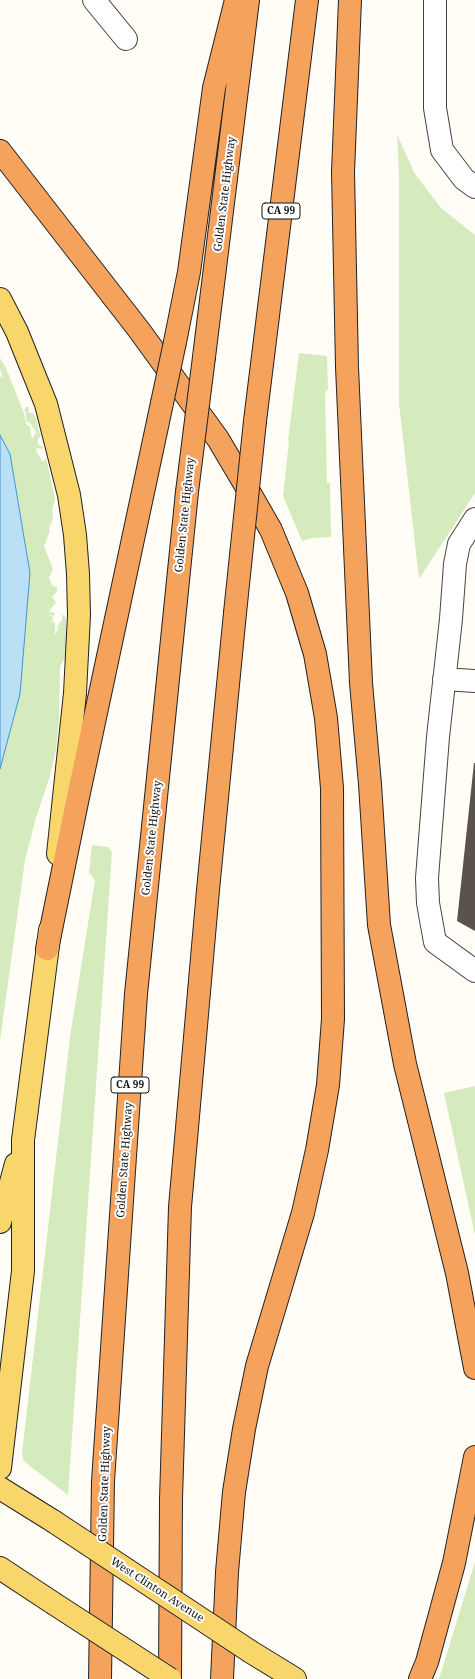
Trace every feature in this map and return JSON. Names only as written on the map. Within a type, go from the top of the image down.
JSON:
[{"type":"highway","points":[[47,949],[189,272],[214,88],[236,0]]},
{"type":"highway","name":"Golden State Highway","points":[[100,1679],[103,1481],[136,994],[187,492],[248,0]]},
{"type":"highway","name":"CA 99","points":[[170,1679],[171,1499],[180,1207],[209,882],[255,421],[307,0]]},
{"type":"highway","points":[[350,0],[343,172],[347,367],[361,682],[370,784],[379,925],[405,1064],[457,1273],[475,1368]]},
{"type":"highway","points":[[0,151],[139,330],[218,439],[247,488],[271,530],[297,593],[315,654],[326,718],[332,788],[333,1019],[328,1085],[317,1150],[303,1213],[257,1366],[244,1430],[234,1492],[227,1565],[222,1679]]},
{"type":"highway","points":[[420,1679],[427,1662],[454,1563],[475,1457]]},
{"type":"main road","points":[[0,299],[17,332],[46,404],[69,495],[78,574],[79,615],[75,693],[47,949],[23,1140],[23,1271],[0,1468]]},
{"type":"main road","points":[[0,1222],[23,1140]]},
{"type":"main road","name":"West Clinton Avenue","points":[[0,1488],[53,1521],[251,1652],[295,1679]]},
{"type":"main road","points":[[0,1568],[170,1679]]},
{"type":"street","points":[[94,0],[126,39]]},
{"type":"street","points":[[435,0],[435,108],[442,150],[464,179],[475,187]]},
{"type":"street","points":[[475,519],[459,544],[455,564],[438,737],[427,878],[428,903],[435,942],[475,971]]},
{"type":"street","points":[[444,679],[475,681]]},
{"type":"green space","points":[[397,135],[415,174],[441,208],[475,235],[475,493],[419,579],[399,403],[399,174]]},
{"type":"green space","points":[[299,353],[327,356],[328,389],[325,393],[327,483],[330,483],[331,537],[313,538],[302,541],[283,496],[288,440]]},
{"type":"green space","points":[[0,358],[6,368],[24,413],[26,424],[30,427],[32,439],[36,432],[31,424],[26,421],[26,414],[24,410],[27,406],[29,409],[28,412],[34,414],[41,437],[38,438],[38,444],[43,447],[42,449],[37,448],[36,451],[43,462],[46,458],[55,499],[52,511],[53,516],[49,529],[50,531],[44,546],[53,569],[49,578],[53,586],[57,587],[57,591],[52,597],[56,602],[49,612],[54,612],[55,616],[48,614],[53,617],[51,620],[55,623],[55,635],[58,629],[56,626],[60,627],[58,625],[62,620],[62,614],[66,618],[66,655],[60,667],[59,719],[56,749],[50,776],[36,818],[25,860],[0,1041],[0,769],[20,694],[30,573],[10,454],[0,435],[0,376],[3,378],[0,369]]},
{"type":"green space","points":[[92,845],[108,847],[112,852],[68,1495],[26,1463],[23,1459],[22,1453],[70,1037],[95,880],[89,873]]},
{"type":"green space","points":[[475,1086],[475,1235],[444,1093]]},
{"type":"green space","points":[[475,1562],[475,1679],[439,1679]]},
{"type":"water","points":[[0,435],[10,454],[30,573],[20,694],[0,769]]},
{"type":"building","points":[[475,763],[475,931],[457,921]]}]
